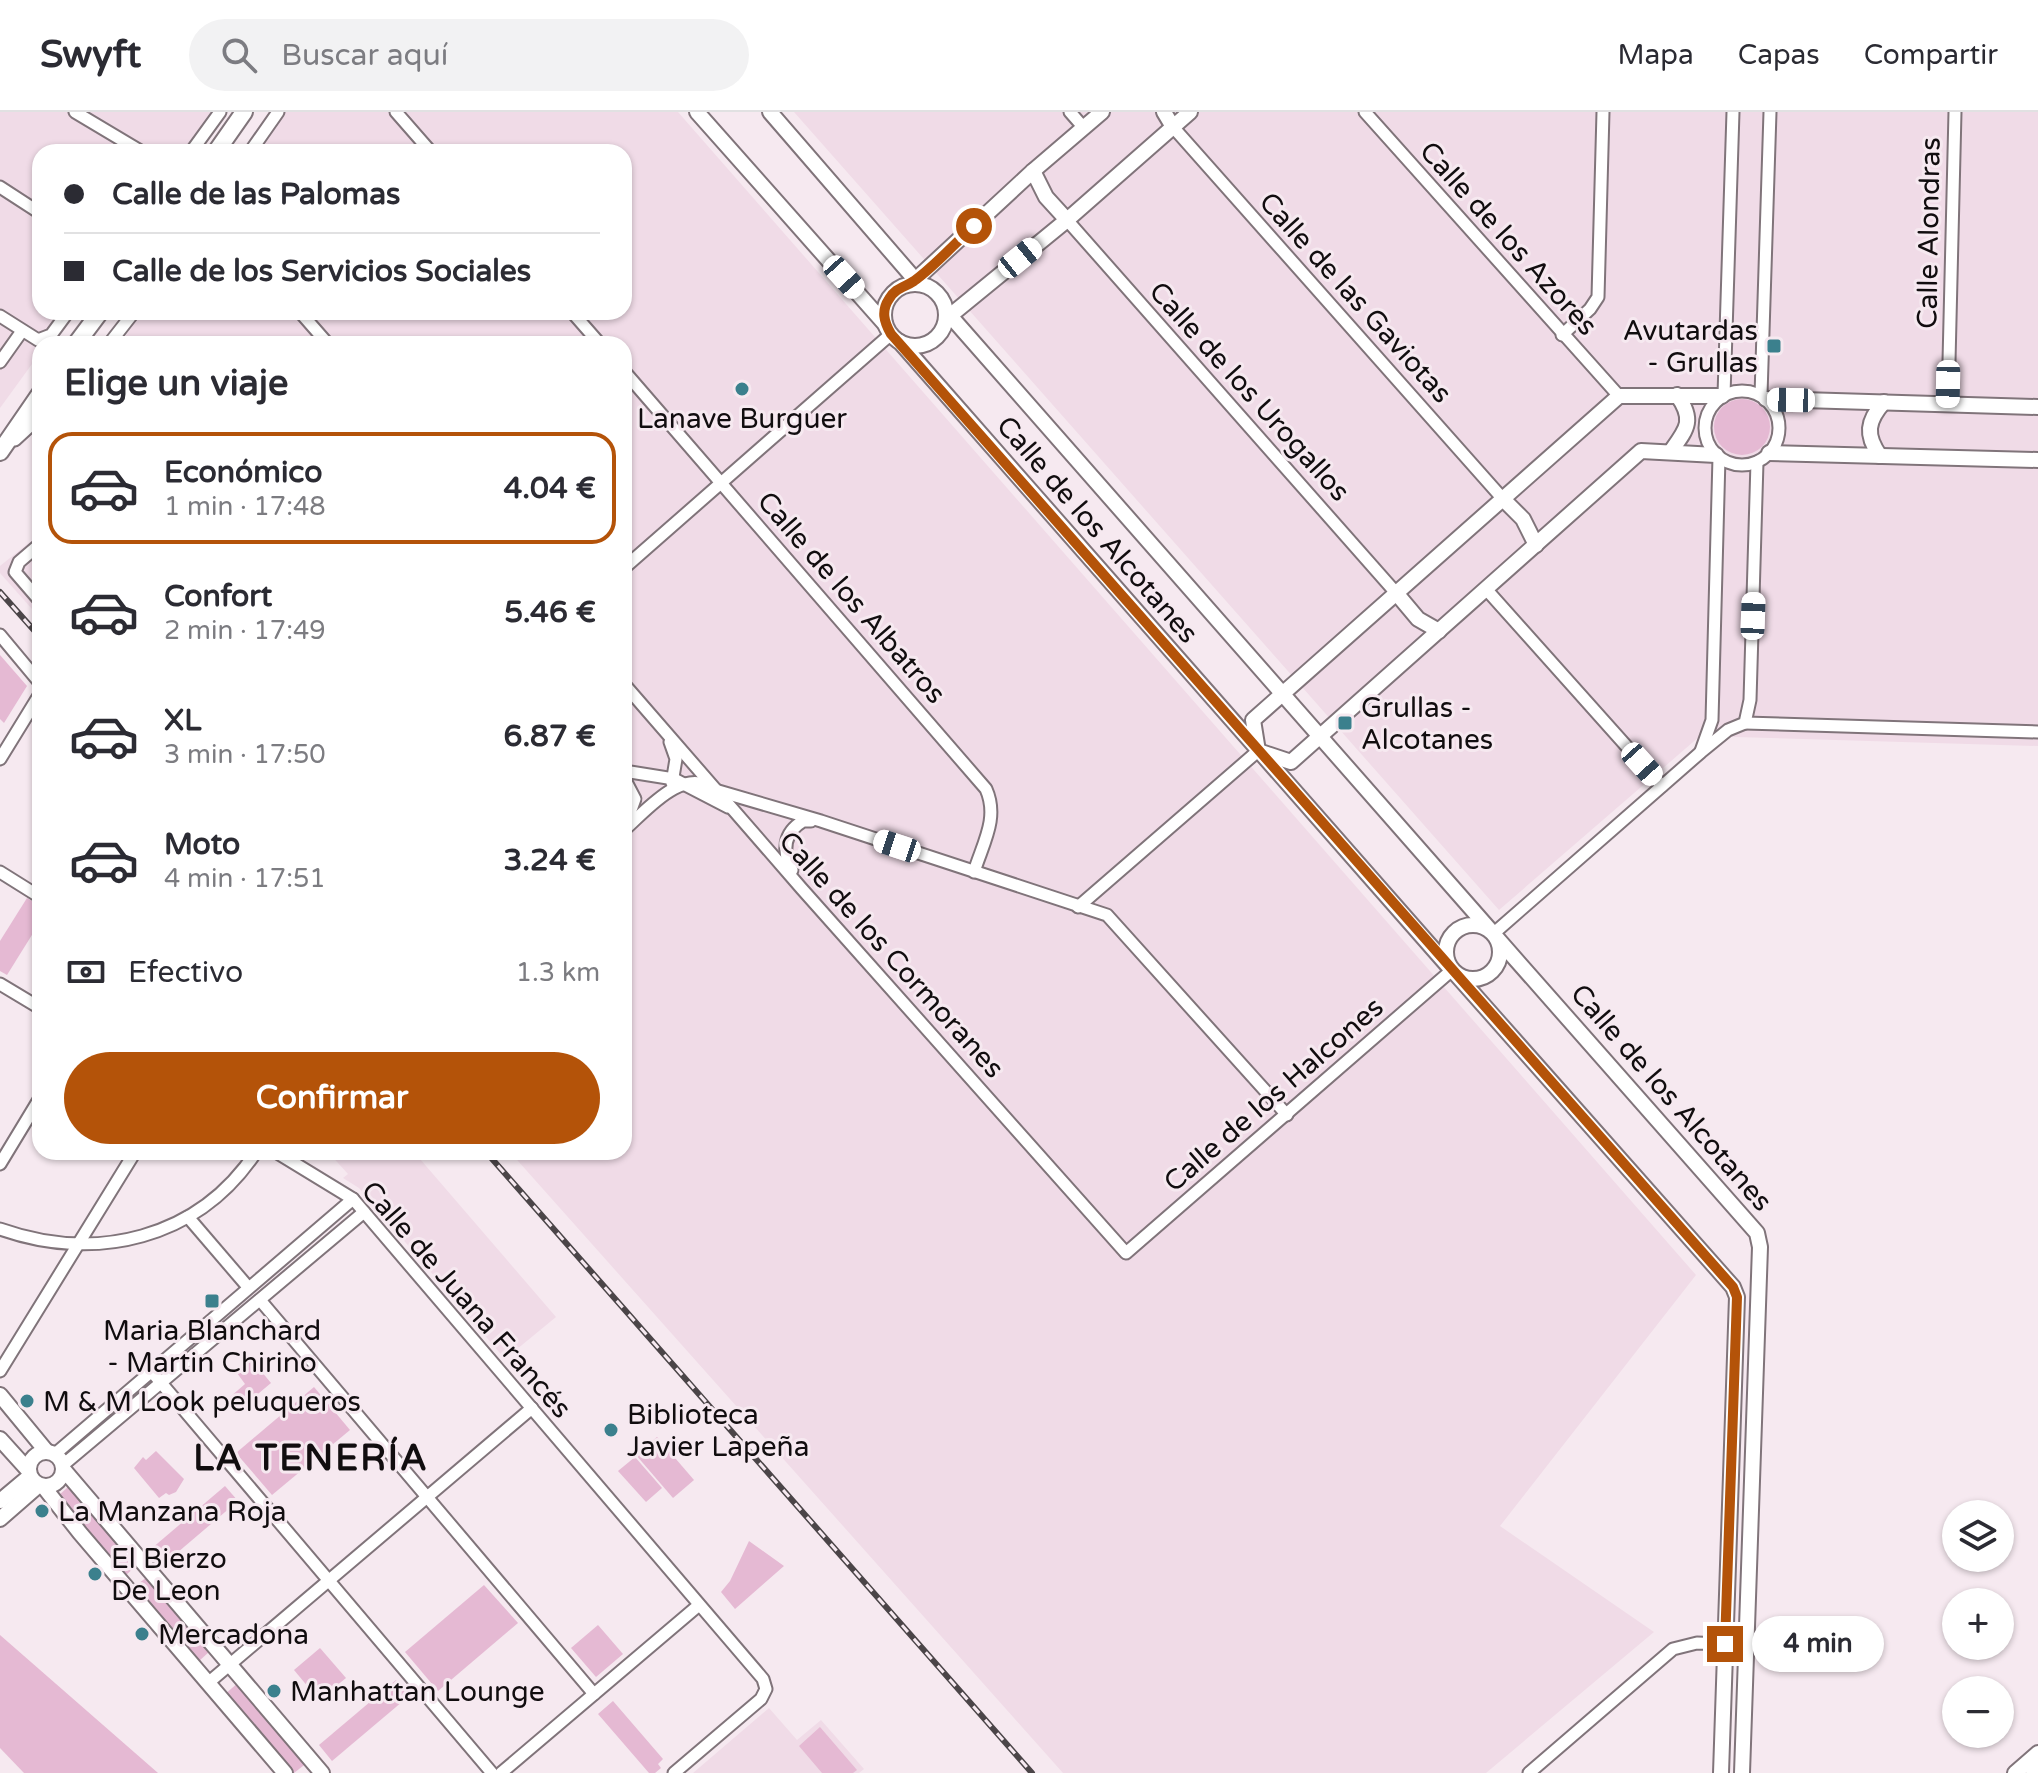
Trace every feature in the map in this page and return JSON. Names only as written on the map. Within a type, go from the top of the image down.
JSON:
[{"type":"main road","points":[[232,144],[254,112]]},
{"type":"main road","points":[[221,144],[239,116]]},
{"type":"main road","points":[[0,453],[32,406]]},
{"type":"street","points":[[75,112],[129,144]]},
{"type":"street","points":[[197,144],[220,112]]},
{"type":"street","points":[[256,144],[278,112]]},
{"type":"street","points":[[396,112],[424,144]]},
{"type":"street","name":"Calle de los Alcotanes","points":[[697,112],[1733,1287],[1737,1297],[1725,1644]]},
{"type":"street","points":[[770,112],[915,282],[930,287],[940,295],[948,315]]},
{"type":"street","points":[[1070,112],[1084,128]]},
{"type":"street","points":[[1102,112],[1033,171],[915,282],[895,291],[884,312],[892,333],[911,346],[924,345],[935,339],[943,330],[948,315],[1067,220],[1190,112]]},
{"type":"street","points":[[1164,112],[1173,127]]},
{"type":"street","name":"Calle de los Azores","points":[[1365,112],[1619,396]]},
{"type":"street","points":[[1562,335],[1590,309],[1598,297],[1603,112]]},
{"type":"street","points":[[1701,752],[1712,720],[1718,456],[1705,436],[1705,424],[1707,413],[1723,396],[1733,112]]},
{"type":"street","points":[[1745,723],[1750,700],[1763,457],[1779,432],[1778,420],[1764,397],[1770,112]]},
{"type":"street","name":"Calle Alondras","points":[[1948,403],[1955,112]]},
{"type":"street","name":"Calle de las Gaviotas","points":[[1173,127],[1503,499]]},
{"type":"street","points":[[1033,171],[1046,197],[1067,220]]},
{"type":"street","points":[[0,187],[32,208]]},
{"type":"street","name":"Calle de los Urogallos","points":[[1067,220],[1397,594]]},
{"type":"street","name":"Calle de los Alcotanes","points":[[948,315],[1757,1233],[1760,1247],[1742,1773]]},
{"type":"street","points":[[0,316],[32,337]]},
{"type":"street","points":[[48,336],[62,320]]},
{"type":"street","points":[[115,336],[128,320]]},
{"type":"street","points":[[307,320],[321,336]]},
{"type":"street","points":[[579,320],[593,336]]},
{"type":"street","points":[[0,362],[22,331]]},
{"type":"street","points":[[632,561],[892,333]]},
{"type":"street","name":"Calle de los Albatros","points":[[632,380],[986,789],[993,804],[993,815],[974,872]]},
{"type":"street","points":[[1258,751],[1253,720],[1619,396],[1723,396],[1742,390],[1764,397],[2038,407]]},
{"type":"street","points":[[1671,451],[1687,429],[1688,410],[1677,395]]},
{"type":"street","points":[[1880,456],[1872,444],[1868,426],[1884,402]]},
{"type":"street","points":[[0,453],[32,424]]},
{"type":"street","points":[[1258,751],[1291,762],[1641,451],[1718,456],[1737,465],[1763,457],[2038,460]]},
{"type":"street","points":[[1503,499],[1523,519],[1536,545]]},
{"type":"street","points":[[32,551],[19,562],[15,572],[32,592]]},
{"type":"street","points":[[1486,589],[1662,786]]},
{"type":"street","points":[[1397,594],[1418,619],[1439,631]]},
{"type":"street","points":[[0,635],[32,672]]},
{"type":"street","name":"Calle de los Cormoranes","points":[[632,693],[1126,1253]]},
{"type":"street","points":[[0,759],[32,707]]},
{"type":"street","points":[[1493,934],[1701,752],[1728,730],[1745,723],[2038,732]]},
{"type":"street","points":[[667,735],[676,759],[679,782]]},
{"type":"street","points":[[1078,907],[1258,751]]},
{"type":"street","points":[[632,773],[679,782],[706,783],[715,790],[821,821],[1107,915],[1287,1115]]},
{"type":"street","points":[[632,821],[679,782]]},
{"type":"street","points":[[679,782],[733,810]]},
{"type":"street","points":[[802,889],[786,859],[784,847],[796,825],[803,821],[821,821]]},
{"type":"street","points":[[0,872],[32,892]]},
{"type":"street","points":[[1475,924],[1493,934],[1500,954],[1494,969],[1471,980],[1452,970],[1445,950],[1451,934],[1466,925],[1475,924]]},
{"type":"street","name":"Calle de los Halcones","points":[[1126,1253],[1452,970]]},
{"type":"street","points":[[0,984],[32,1003]]},
{"type":"street","points":[[0,1164],[32,1111]]},
{"type":"street","points":[[0,1371],[130,1160]]},
{"type":"street","points":[[0,1229],[46,1243],[78,1246],[133,1239],[188,1217],[225,1190],[249,1160]]},
{"type":"street","name":"Calle de Juana Francés","points":[[289,1160],[353,1199],[763,1679],[766,1689],[761,1699],[674,1773]]},
{"type":"street","points":[[0,1501],[35,1479],[57,1483],[57,1460],[151,1371],[353,1199]]},
{"type":"street","points":[[0,1519],[35,1479],[34,1457],[57,1460],[161,1383],[364,1212]]},
{"type":"street","points":[[188,1217],[248,1287]]},
{"type":"street","points":[[260,1300],[594,1694]]},
{"type":"street","points":[[151,1371],[492,1773]]},
{"type":"street","points":[[0,1395],[322,1773]]},
{"type":"street","points":[[208,1683],[532,1408]]},
{"type":"street","points":[[0,1439],[285,1773]]},
{"type":"street","points":[[501,1773],[699,1605]]},
{"type":"street","points":[[1529,1773],[1673,1649],[1697,1643],[1725,1644],[1721,1773]]},
{"type":"street","points":[[2015,1773],[2038,1753]]},
{"type":"street","points":[[2033,1773],[2038,1768]]},
{"type":"shaded area","points":[[0,112],[217,112],[194,144],[32,144],[32,320],[64,320],[53,336],[32,336],[32,364],[0,408]]},
{"type":"shaded area","points":[[282,112],[678,112],[1696,1275],[1500,1526],[1654,1632],[1486,1773],[1063,1773],[517,1160],[632,1160],[632,336],[126,336],[136,320],[632,320],[632,144],[260,144]]},
{"type":"shaded area","points":[[794,112],[2038,112],[2038,746],[1700,736],[1499,910]]},
{"type":"shaded area","points":[[1742,399],[1762,407],[1770,427],[1762,447],[1742,455],[1722,447],[1714,427],[1722,407]]},
{"type":"shaded area","points":[[32,540],[32,609],[0,573],[0,566]]},
{"type":"shaded area","points":[[0,655],[27,686],[4,723],[0,719]]},
{"type":"shaded area","points":[[27,898],[32,901],[32,935],[7,975],[0,971],[0,941]]},
{"type":"shaded area","points":[[335,1160],[421,1160],[556,1317],[505,1359],[359,1188],[343,1178],[348,1174]]},
{"type":"shaded area","points":[[252,1360],[271,1383],[240,1409],[230,1397],[245,1384],[237,1373]]},
{"type":"shaded area","points":[[314,1387],[350,1430],[272,1495],[236,1453]]},
{"type":"shaded area","points":[[657,1437],[694,1480],[673,1498],[636,1455]]},
{"type":"shaded area","points":[[156,1451],[184,1479],[176,1492],[159,1498],[134,1468],[143,1457],[146,1460]]},
{"type":"shaded area","points":[[635,1457],[662,1488],[646,1502],[618,1471]]},
{"type":"shaded area","points":[[69,1486],[137,1565],[125,1576],[57,1497]]},
{"type":"shaded area","points":[[225,1486],[238,1501],[164,1564],[151,1549]]},
{"type":"shaded area","points":[[749,1541],[784,1566],[735,1609],[721,1592],[730,1581]]},
{"type":"shaded area","points":[[147,1577],[210,1651],[198,1662],[134,1587]]},
{"type":"shaded area","points":[[484,1585],[518,1623],[438,1691],[405,1652]]},
{"type":"shaded area","points":[[598,1625],[623,1654],[596,1677],[571,1648]]},
{"type":"shaded area","points":[[0,1635],[158,1773],[24,1773],[0,1748]]},
{"type":"shaded area","points":[[320,1648],[346,1678],[319,1700],[294,1670]]},
{"type":"shaded area","points":[[396,1680],[409,1696],[332,1761],[319,1745]]},
{"type":"shaded area","points":[[239,1682],[308,1762],[294,1773],[224,1695]]},
{"type":"shaded area","points":[[613,1701],[663,1759],[658,1764],[661,1768],[655,1773],[649,1773],[598,1714]]},
{"type":"shaded area","points":[[769,1708],[797,1740],[821,1720],[864,1769],[859,1773],[693,1773]]},
{"type":"shaded area","points":[[820,1727],[857,1770],[853,1773],[822,1773],[799,1746]]},
{"type":"railway","points":[[0,592],[32,628]]},
{"type":"railway","points":[[493,1160],[1032,1773]]},
{"type":"place","name":"Avutardas - Grullas","points":[[1774,346]]},
{"type":"place","name":"Lanave Burguer","points":[[742,389]]},
{"type":"place","name":"Grullas - Alcotanes","points":[[1345,723]]},
{"type":"place","name":"Maria Blanchard - Martin Chirino","points":[[212,1301]]},
{"type":"place","name":"M & M Look peluqueros","points":[[27,1401]]},
{"type":"place","name":"Biblioteca Javier Lapeña","points":[[611,1430]]},
{"type":"place","name":"La Manzana Roja","points":[[42,1511]]},
{"type":"place","name":"El Bierzo De Leon","points":[[95,1574]]},
{"type":"place","name":"Mercadona","points":[[142,1634]]},
{"type":"place","name":"Manhattan Lounge","points":[[274,1691]]},
{"type":"district","name":"LA TENERÍA","points":[[311,1457]]},
{"type":"route","points":[[974,226],[911,284],[895,291],[888,300],[884,312],[885,324],[891,334],[1733,1287],[1737,1297],[1725,1644]]}]
